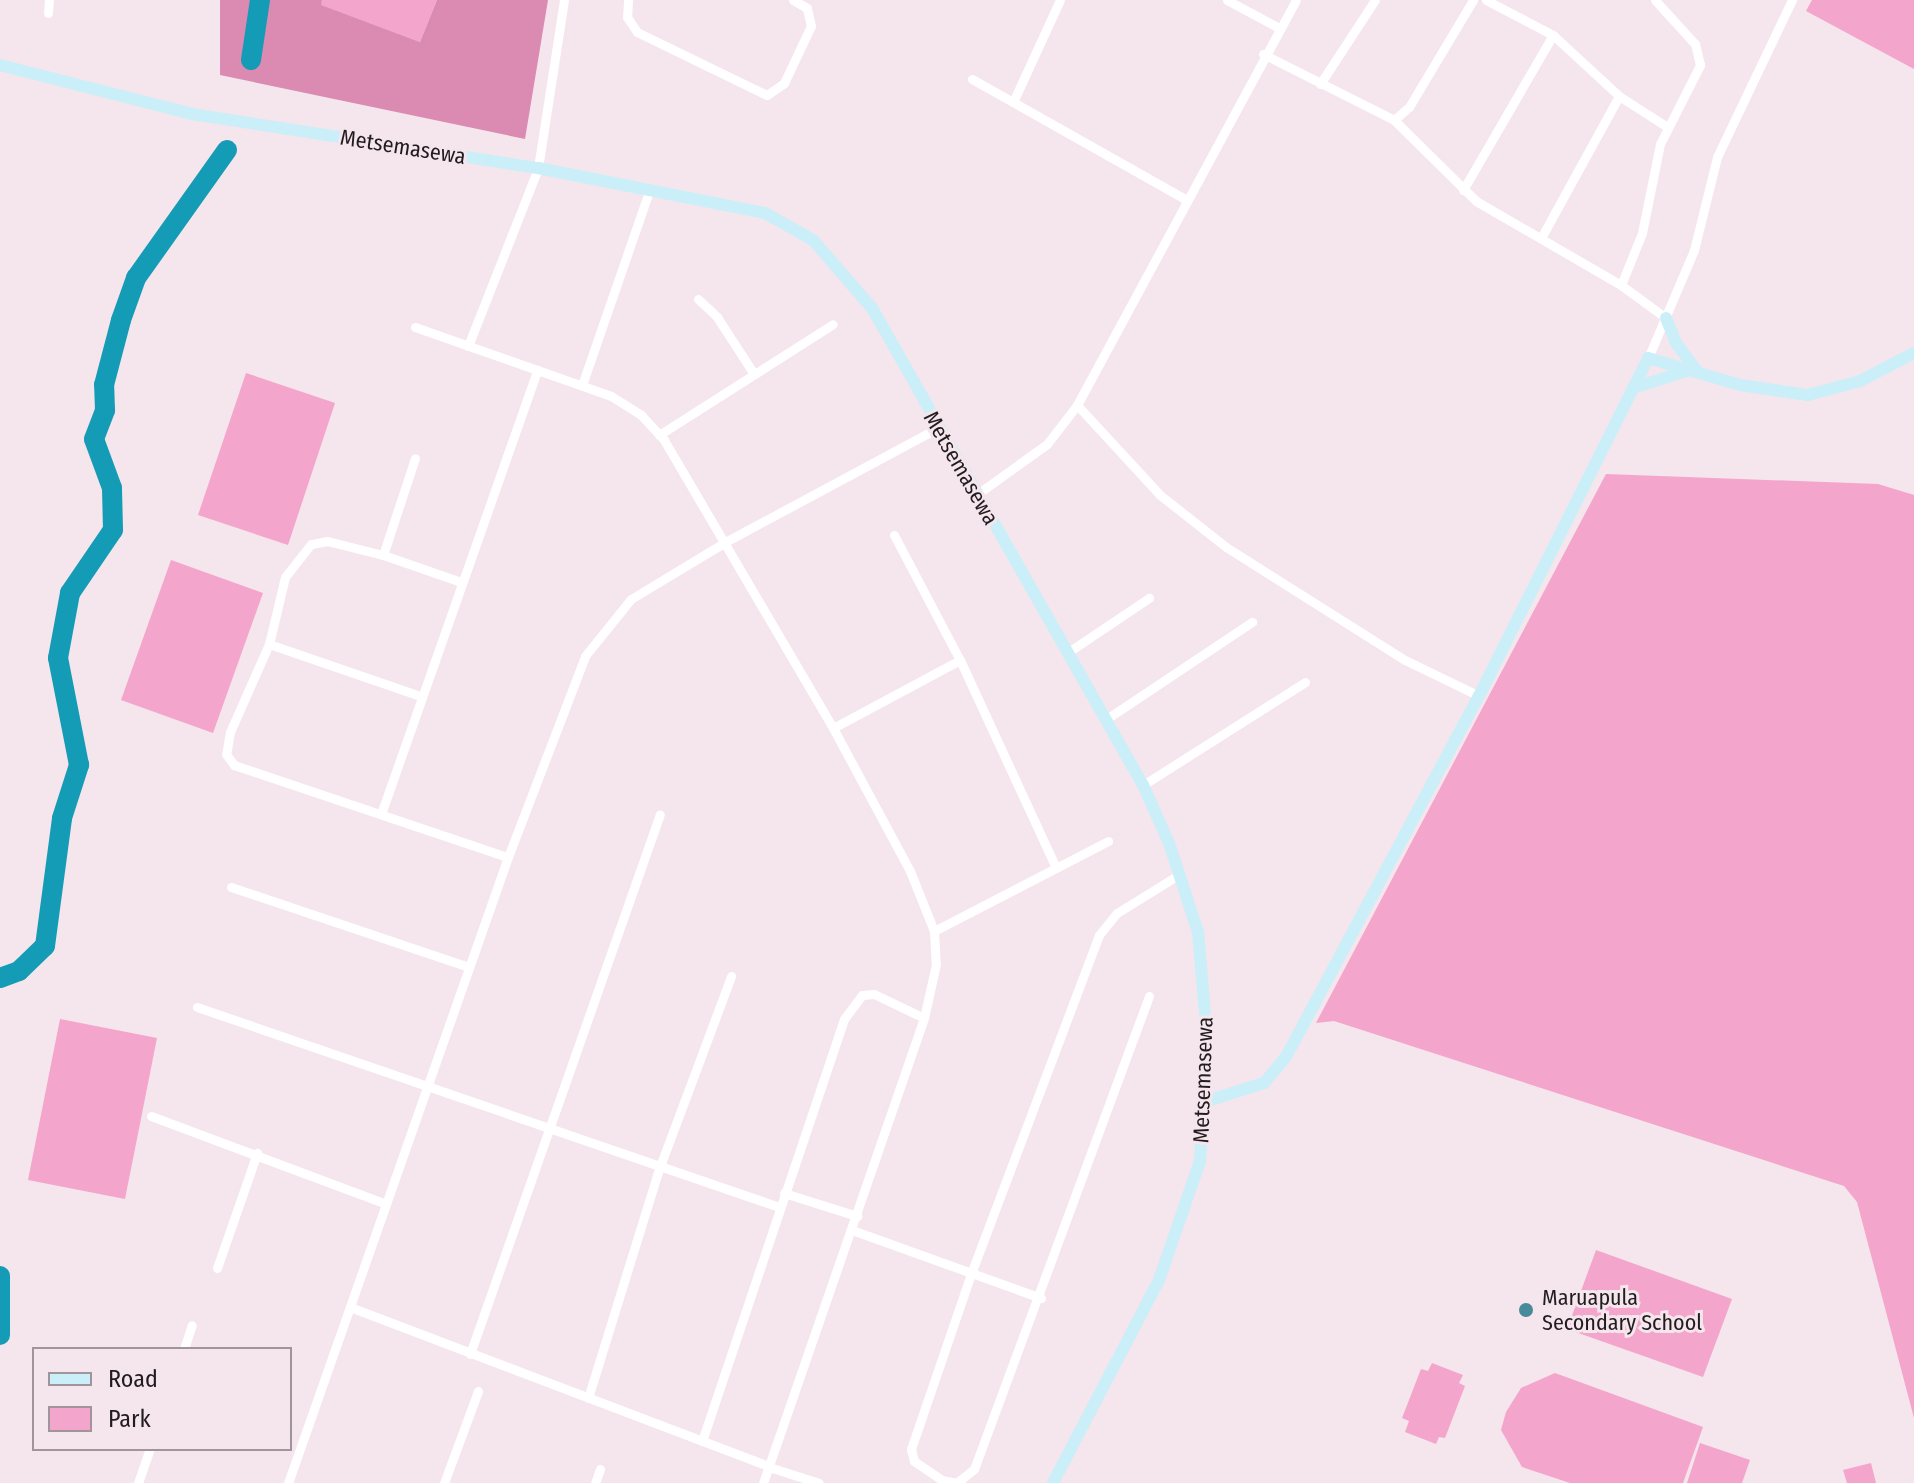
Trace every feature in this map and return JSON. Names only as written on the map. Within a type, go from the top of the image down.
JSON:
[{"type":"street","points":[[48,13],[49,0]]},
{"type":"street","points":[[468,346],[538,168],[564,0]]},
{"type":"street","points":[[628,0],[627,17],[637,32],[767,95],[784,83],[811,26],[807,8],[793,0]]},
{"type":"street","points":[[1013,102],[1060,0]]},
{"type":"street","points":[[1227,0],[1279,28]]},
{"type":"street","points":[[976,495],[1004,480],[1047,444],[1077,405],[1263,54],[1296,0]]},
{"type":"street","points":[[1320,84],[1375,0]]},
{"type":"street","points":[[1394,120],[1409,107],[1473,0]]},
{"type":"street","points":[[1486,0],[1553,35],[1619,96],[1666,126]]},
{"type":"street","points":[[1621,285],[1642,233],[1666,126],[1698,75],[1700,55],[1655,0]]},
{"type":"street","points":[[1204,1102],[1264,1083],[1286,1057],[1479,696],[1666,318],[1694,250],[1717,157],[1792,0]]},
{"type":"street","points":[[1463,190],[1553,35]]},
{"type":"street","points":[[1263,54],[1394,120],[1463,190],[1621,285],[1666,318],[1676,343],[1696,371]]},
{"type":"street","name":"Metsemasewa","points":[[0,65],[192,114],[538,168],[765,213],[813,240],[872,308],[1143,785],[1180,874],[1198,932],[1204,984],[1204,1102],[1200,1161],[1177,1240],[1053,1483]]},
{"type":"street","points":[[972,79],[1185,199]]},
{"type":"street","points":[[1541,238],[1619,96]]},
{"type":"street","points":[[582,385],[650,189]]},
{"type":"street","points":[[698,299],[717,317],[754,374]]},
{"type":"street","points":[[659,435],[833,324]]},
{"type":"street","points":[[415,327],[611,396],[659,435],[727,541],[833,728],[910,871],[934,931],[936,964],[924,1018],[763,1483]]},
{"type":"street","points":[[1648,358],[1740,385],[1808,395],[1860,381],[1914,353]]},
{"type":"street","points":[[381,814],[537,370]]},
{"type":"street","points":[[1633,388],[1696,371]]},
{"type":"street","points":[[1077,405],[1160,495],[1226,547],[1405,660],[1479,696]]},
{"type":"street","points":[[288,1483],[508,857],[576,678],[605,625],[631,599],[727,541],[938,428]]},
{"type":"street","points":[[383,555],[415,458]]},
{"type":"street","points":[[894,535],[960,660],[1056,868]]},
{"type":"street","points":[[461,582],[383,555],[327,541],[311,544],[285,577],[269,644],[230,732],[229,759],[508,857]]},
{"type":"street","points":[[1067,653],[1149,598]]},
{"type":"street","points":[[1105,720],[1252,622]]},
{"type":"street","points":[[269,644],[420,696]]},
{"type":"street","points":[[833,728],[960,660]]},
{"type":"street","points":[[1143,785],[1305,682]]},
{"type":"street","points":[[470,1354],[660,814]]},
{"type":"street","points":[[934,931],[1108,841]]},
{"type":"street","points":[[1149,996],[1041,1298],[974,1469],[957,1483],[942,1480],[914,1461],[911,1449],[972,1271],[1099,935],[1117,913],[1180,874]]},
{"type":"street","points":[[231,887],[469,967]]},
{"type":"street","points":[[588,1398],[659,1169],[731,976]]},
{"type":"street","points":[[702,1441],[779,1207],[854,1001],[874,994],[924,1018]]},
{"type":"street","points":[[197,1007],[550,1127],[659,1169],[779,1207]]},
{"type":"street","points":[[151,1116],[257,1153],[386,1204]]},
{"type":"street","points":[[217,1268],[257,1153]]},
{"type":"street","points":[[784,1193],[857,1216]]},
{"type":"street","points":[[852,1230],[1041,1298]]},
{"type":"street","points":[[350,1307],[819,1483]]},
{"type":"street","points":[[185,1347],[192,1325]]},
{"type":"street","points":[[444,1483],[478,1391]]},
{"type":"street","points":[[138,1483],[149,1451]]},
{"type":"street","points":[[595,1483],[600,1469]]},
{"type":"green space","points":[[322,0],[437,0],[420,42],[320,5]]},
{"type":"green space","points":[[1812,0],[1914,0],[1914,69],[1806,11]]},
{"type":"green space","points":[[246,373],[335,403],[288,545],[198,515]]},
{"type":"green space","points":[[1606,474],[1878,484],[1914,495],[1914,1418],[1857,1202],[1844,1186],[1334,1021],[1316,1023]]},
{"type":"green space","points":[[171,560],[263,593],[213,733],[121,700]]},
{"type":"green space","points":[[60,1019],[157,1038],[125,1199],[28,1180]]},
{"type":"green space","points":[[1596,1250],[1732,1299],[1703,1377],[1567,1329]]},
{"type":"green space","points":[[1432,1363],[1463,1375],[1459,1383],[1465,1386],[1445,1438],[1439,1437],[1436,1444],[1405,1432],[1409,1421],[1402,1418],[1421,1369],[1428,1371]]},
{"type":"green space","points":[[1555,1373],[1703,1427],[1683,1483],[1570,1483],[1522,1467],[1501,1430],[1506,1412],[1521,1388]]},
{"type":"green space","points":[[1700,1443],[1750,1460],[1742,1483],[1687,1483]]},
{"type":"green space","points":[[1871,1463],[1876,1483],[1847,1483],[1843,1470]]},
{"type":"shaded area","points":[[220,0],[322,0],[321,5],[420,42],[437,0],[548,0],[525,139],[220,75]]},
{"type":"waterway","points":[[251,60],[260,0]]},
{"type":"waterway","points":[[0,978],[19,971],[45,946],[62,818],[79,765],[58,658],[70,593],[113,530],[112,488],[94,439],[105,410],[104,385],[121,320],[136,278],[227,150]]},
{"type":"waterway","points":[[0,1276],[0,1335]]},
{"type":"place","name":"Maruapula Secondary School","points":[[1526,1310]]}]
